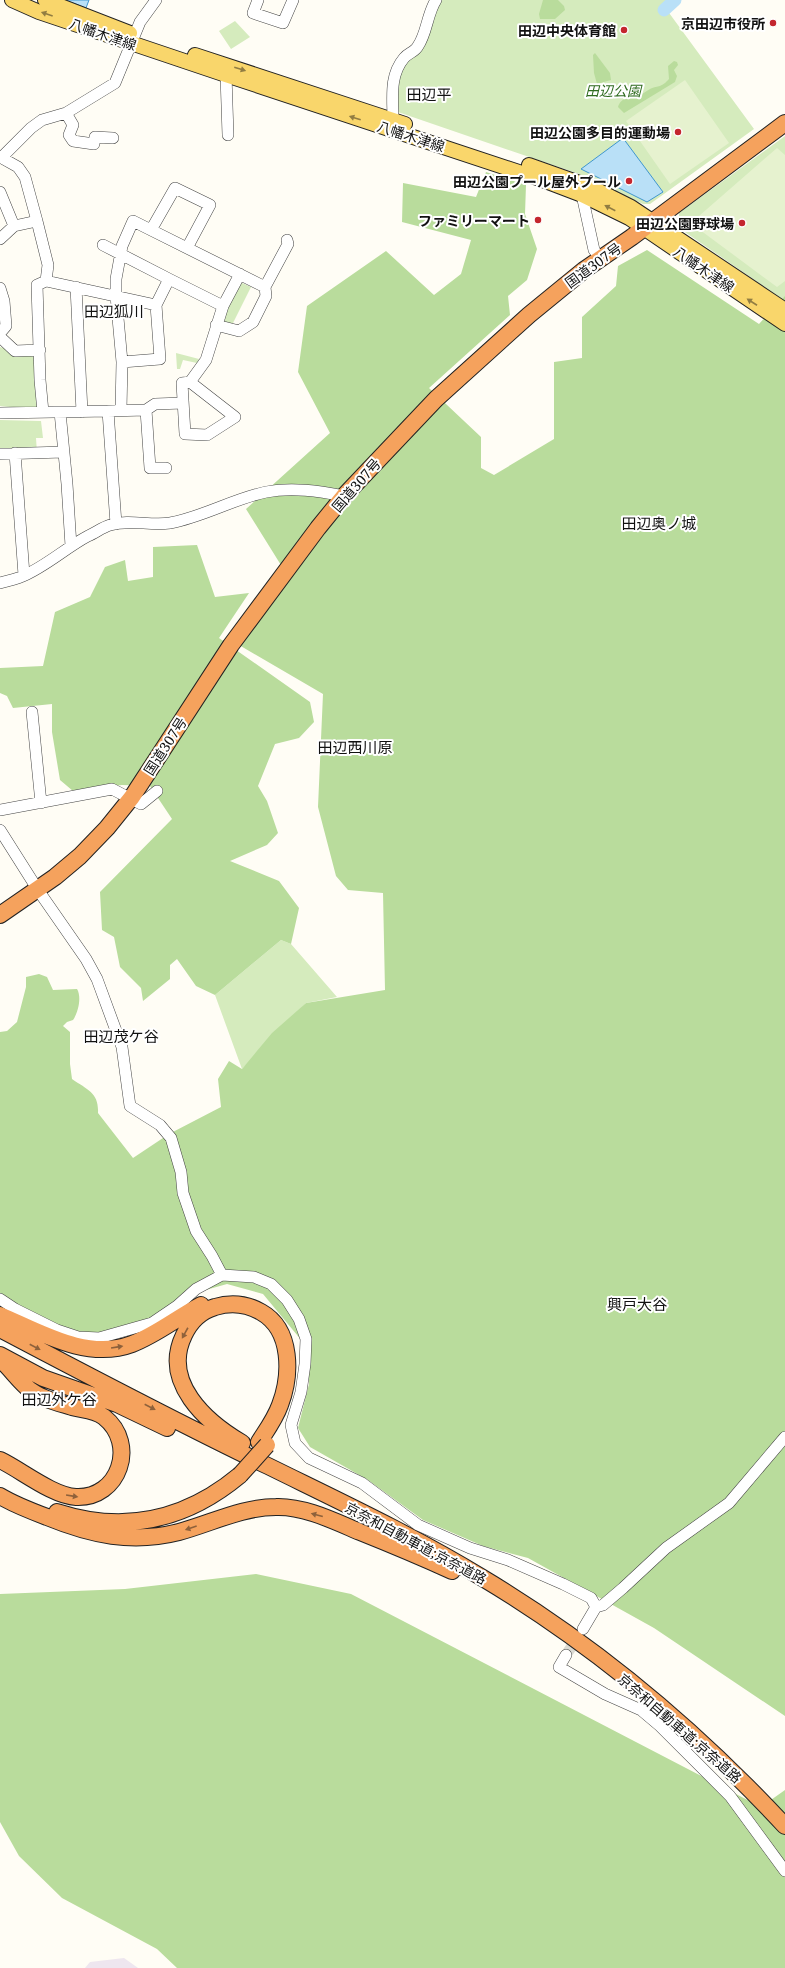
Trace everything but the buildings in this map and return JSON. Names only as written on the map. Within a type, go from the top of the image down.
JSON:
[{"type":"highway","name":"国道307号","points":[[0,915],[38,890],[80,856],[107,828],[130,799],[230,645],[344,496],[436,399],[479,358],[529,315],[600,258],[785,123]]},
{"type":"highway","points":[[0,1315],[60,1341],[82,1348],[101,1349],[116,1348],[137,1342],[212,1299],[229,1296],[253,1299],[272,1311],[285,1326],[293,1346],[295,1359],[294,1384],[290,1399],[263,1444],[247,1458],[237,1473],[221,1490],[184,1510],[156,1518],[127,1522],[93,1521],[68,1515],[41,1505],[0,1484]]},
{"type":"highway","points":[[263,1444],[280,1405],[286,1385],[288,1366],[283,1338],[272,1320],[256,1309],[246,1305],[235,1304],[215,1307],[199,1316],[192,1322],[182,1339],[177,1356],[180,1379],[195,1405],[227,1434],[265,1457],[341,1495],[454,1566]]},
{"type":"highway","name":"京奈和自動車道;京奈道路","points":[[0,1329],[454,1566],[532,1609],[623,1676],[732,1772],[785,1826]]},
{"type":"highway","name":"京奈和自動車道;京奈道路","points":[[0,1356],[43,1378],[117,1404],[154,1421],[454,1566],[533,1619],[619,1680],[709,1757],[785,1833]]},
{"type":"highway","points":[[0,1359],[31,1391],[52,1400],[92,1412],[103,1417],[118,1434],[122,1451],[121,1465],[116,1476],[108,1485],[96,1493],[86,1497],[75,1497],[58,1492],[0,1460]]},
{"type":"highway","points":[[0,1470],[61,1506],[94,1514],[128,1515],[155,1512],[177,1506],[208,1491],[237,1473]]},
{"type":"highway","points":[[0,1496],[31,1511],[79,1530],[127,1538],[153,1537],[180,1532],[229,1515],[277,1507],[324,1517],[454,1566]]},
{"type":"main road","name":"八幡木津線","points":[[12,0],[39,12],[304,89],[591,187],[618,200],[648,224],[785,324]]},
{"type":"main road","name":"八幡木津線","points":[[45,0],[133,39],[226,75],[540,179],[582,195],[629,218],[648,224],[785,310]]},
{"type":"street","points":[[46,281],[48,265],[25,177],[18,167],[1,157],[31,128],[42,120],[66,113],[115,83],[140,22],[156,0]]},
{"type":"street","points":[[258,0],[253,13],[283,23],[293,0]]},
{"type":"street","points":[[393,120],[393,82],[395,72],[405,56],[413,52],[419,46],[436,0]]},
{"type":"street","points":[[226,75],[228,136]]},
{"type":"street","points":[[66,113],[73,124],[70,135],[73,141],[94,144],[95,137],[113,138]]},
{"type":"street","points":[[151,230],[175,188],[210,205],[187,248]]},
{"type":"street","points":[[0,192],[14,226]]},
{"type":"street","points":[[582,195],[594,250],[600,258]]},
{"type":"street","points":[[0,239],[14,226],[37,221]]},
{"type":"street","points":[[121,410],[122,362],[116,296],[116,279],[120,254],[133,221],[265,287]]},
{"type":"street","points":[[216,325],[239,331],[253,322],[266,296],[265,287],[288,244],[287,240]]},
{"type":"street","points":[[103,245],[223,306]]},
{"type":"street","points":[[190,382],[206,360],[223,306],[240,274]]},
{"type":"street","points":[[122,362],[160,359],[156,305],[169,279]]},
{"type":"street","points":[[43,412],[40,380],[37,285],[46,281],[156,305]]},
{"type":"street","points":[[0,288],[4,301],[6,326],[0,333]]},
{"type":"street","points":[[76,288],[82,412]]},
{"type":"street","points":[[0,337],[15,351],[40,350]]},
{"type":"street","points":[[190,382],[235,418],[207,436],[185,434],[182,383],[190,382]]},
{"type":"street","points":[[0,413],[146,410],[155,404],[183,403]]},
{"type":"street","points":[[146,410],[150,468],[166,468]]},
{"type":"street","points":[[108,411],[116,524]]},
{"type":"street","points":[[60,412],[63,452],[68,484],[71,546]]},
{"type":"street","points":[[0,454],[63,452]]},
{"type":"street","points":[[15,454],[24,575]]},
{"type":"street","points":[[0,583],[24,575],[109,525],[148,525],[180,521],[267,492],[286,490],[317,491],[344,496]]},
{"type":"street","points":[[32,712],[41,803]]},
{"type":"street","points":[[0,810],[112,789],[141,804],[157,791]]},
{"type":"street","points":[[0,830],[38,890],[86,959],[97,979],[122,1047],[130,1106],[160,1125],[171,1138],[181,1172],[182,1193],[196,1231],[222,1275]]},
{"type":"street","points":[[0,1299],[15,1309],[57,1330],[78,1336],[99,1338],[152,1323],[177,1306],[196,1289],[222,1275],[254,1277],[271,1284],[287,1300],[299,1319],[306,1339],[305,1364],[301,1392],[291,1425],[295,1443],[309,1458],[362,1484],[418,1525],[470,1548],[508,1560],[563,1584],[591,1598],[596,1607]]},
{"type":"street","points":[[583,1629],[596,1607],[603,1605],[666,1548],[728,1503],[785,1437]]},
{"type":"street","points":[[566,1655],[559,1667],[605,1694],[641,1710],[660,1726],[730,1796],[785,1870]]},
{"type":"shaded area","points":[[124,1958],[138,1968],[85,1968],[90,1962]]},
{"type":"green space","name":"田辺公園","points":[[438,0],[671,0],[664,6],[754,129],[650,204],[643,204],[579,174],[395,111],[395,85]]},
{"type":"green space","points":[[543,0],[558,0],[564,6],[565,10],[555,19],[540,19],[539,14]]},
{"type":"green space","points":[[235,21],[250,37],[231,49],[219,31]]},
{"type":"green space","points":[[595,53],[610,73],[611,80],[597,84],[594,73],[593,55]]},
{"type":"green space","points":[[674,61],[677,62],[678,65],[674,70],[677,76],[675,82],[624,113],[618,107],[624,99],[640,95],[650,89],[664,84],[669,79],[668,66]]},
{"type":"green space","name":"田辺公園多目的運動場","points":[[685,80],[729,143],[670,184],[626,121]]},
{"type":"green space","name":"田辺公園野球場","points":[[785,136],[785,301],[679,228],[679,213]]},
{"type":"green space","name":"田辺公園野球場","points":[[777,148],[785,155],[785,281],[777,287],[700,230],[699,216]]},
{"type":"green space","points":[[486,172],[526,185],[525,214],[537,249],[527,280],[508,296],[510,315],[429,388],[481,437],[481,468],[494,475],[554,439],[554,362],[582,358],[582,317],[616,286],[618,266],[647,250],[759,324],[785,296],[785,1716],[654,1628],[528,1558],[483,1546],[423,1520],[368,1480],[310,1447],[298,1428],[309,1384],[307,1347],[263,1294],[227,1284],[195,1293],[139,1325],[112,1332],[81,1334],[46,1321],[0,1294],[0,1032],[7,1031],[17,1022],[26,987],[26,977],[39,974],[47,977],[53,990],[77,989],[79,1005],[76,1013],[73,1020],[67,1022],[63,1026],[70,1032],[70,1064],[72,1079],[88,1089],[94,1096],[97,1101],[98,1113],[133,1158],[169,1134],[221,1107],[218,1079],[229,1061],[242,1069],[272,1033],[306,1003],[385,990],[383,893],[348,890],[336,876],[318,807],[323,694],[239,645],[289,578],[246,509],[330,433],[298,372],[307,306],[386,251],[434,295],[461,274],[471,240],[402,222],[403,183],[476,197]]},
{"type":"green space","points":[[242,283],[251,287],[230,329],[216,325],[234,285]]},
{"type":"green space","points":[[0,347],[34,357],[39,410],[0,406]]},
{"type":"green space","points":[[176,353],[199,359],[197,363],[183,360],[180,369],[177,369]]},
{"type":"green space","points":[[0,420],[41,421],[43,438],[36,438],[37,453],[0,454]]},
{"type":"green space","points":[[197,545],[215,597],[249,593],[219,638],[310,702],[314,722],[299,738],[275,744],[258,786],[267,801],[278,833],[267,845],[230,861],[279,881],[299,908],[291,944],[281,940],[215,995],[196,986],[177,959],[170,965],[170,979],[143,1001],[141,988],[120,967],[114,937],[102,930],[100,892],[172,819],[150,786],[122,785],[73,791],[60,780],[52,732],[52,704],[13,708],[7,696],[0,693],[0,668],[43,666],[55,612],[90,597],[105,567],[125,560],[128,581],[153,577],[153,547]]},
{"type":"green space","points":[[281,940],[291,944],[337,997],[306,1003],[242,1069],[215,995]]},
{"type":"green space","points":[[256,1574],[351,1594],[761,1807],[785,1790],[785,1968],[177,1968],[157,1949],[62,1898],[19,1856],[0,1822],[0,1594],[125,1589]]},
{"type":"water","points":[[65,0],[89,0],[86,8]]},
{"type":"water","name":"田辺公園プール屋外プール","points":[[623,138],[663,192],[647,202],[581,169]]},
{"type":"waterway","points":[[664,10],[675,0]]},
{"type":"tunnel","points":[[566,1655],[580,1634]]},
{"type":"place","name":"京田辺市役所","points":[[773,23]]},
{"type":"place","name":"田辺中央体育館","points":[[624,30]]},
{"type":"place","name":"田辺公園多目的運動場","points":[[678,132]]},
{"type":"place","name":"田辺公園プール屋外プール","points":[[629,181]]},
{"type":"place","name":"ファミリーマート","points":[[538,220]]},
{"type":"place","name":"田辺公園野球場","points":[[742,223]]},
{"type":"district","name":"田辺平","points":[[429,94]]},
{"type":"district","name":"田辺狐川","points":[[114,311]]},
{"type":"district","name":"田辺奥ノ城","points":[[659,523]]},
{"type":"district","name":"田辺西川原","points":[[355,747]]},
{"type":"district","name":"田辺茂ケ谷","points":[[121,1036]]},
{"type":"district","name":"興戸大谷","points":[[637,1304]]},
{"type":"district","name":"田辺外ケ谷","points":[[59,1399]]}]
